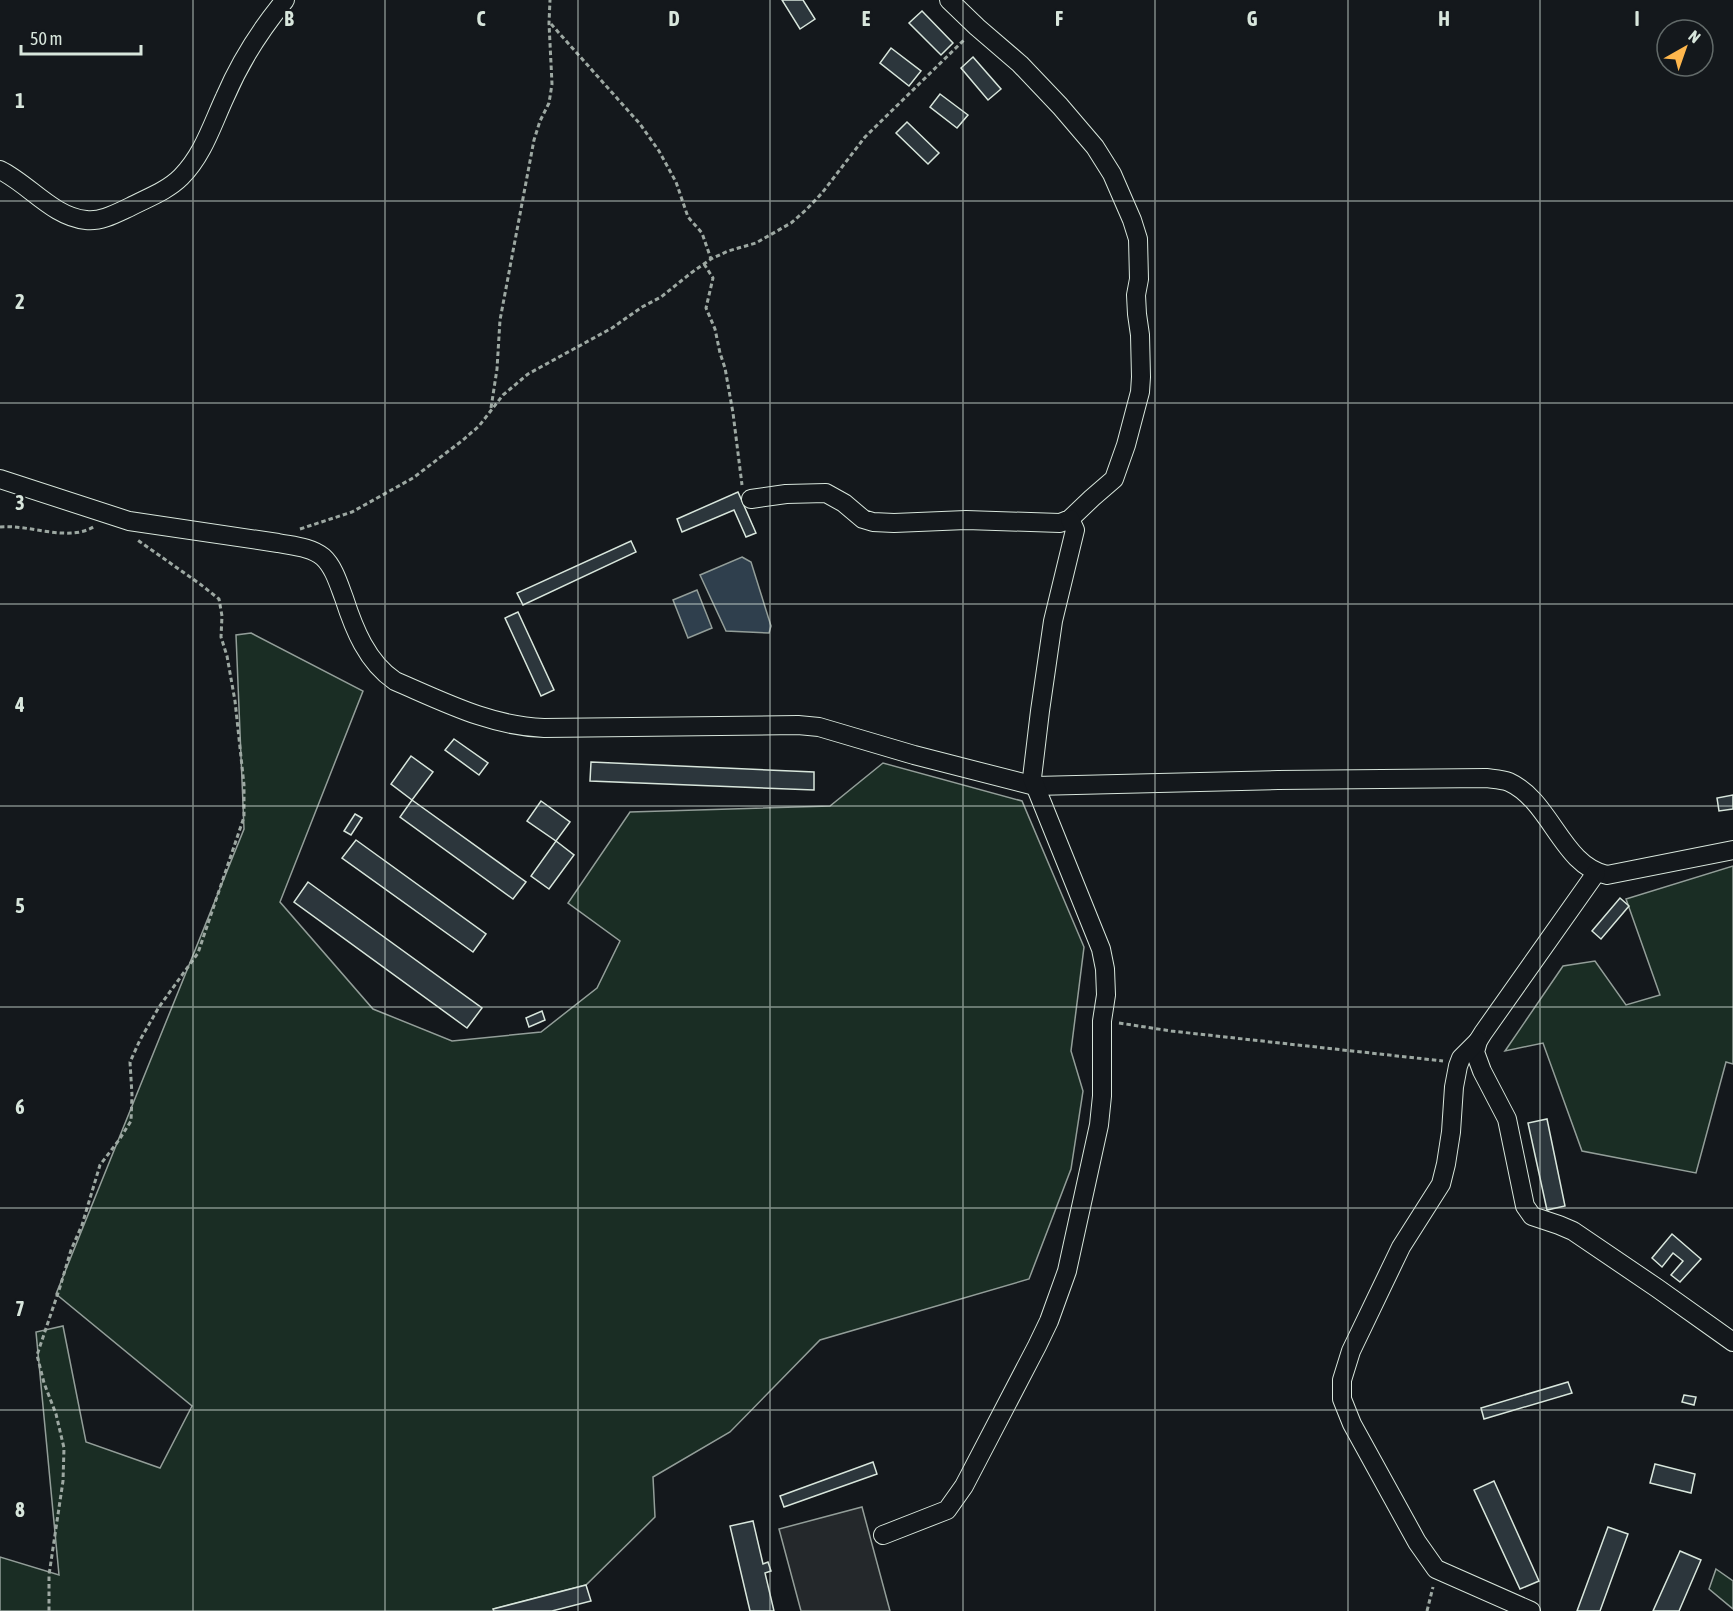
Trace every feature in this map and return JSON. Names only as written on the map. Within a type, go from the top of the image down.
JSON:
[{"type":"street","points":[[0,170],[23,183],[65,213],[87,220],[113,215],[172,185],[194,164],[238,69],[265,24],[285,0]]},
{"type":"street","points":[[751,499],[786,494],[826,493],[844,503],[863,519],[885,523],[966,520],[1060,523],[1070,519],[1114,479],[1140,392],[1141,360],[1136,295],[1139,279],[1138,239],[1132,220],[1112,174],[1095,147],[1020,64],[949,0]]},
{"type":"street","points":[[0,479],[129,521],[278,543],[314,552],[322,556],[329,564],[338,580],[366,652],[382,673],[394,681],[494,722],[534,728],[798,725],[819,727],[914,755],[1035,786],[1449,777],[1496,779],[1507,782],[1528,794],[1578,858],[1596,873],[1607,875],[1733,850]]},
{"type":"street","points":[[883,1535],[947,1510],[964,1486],[1038,1346],[1067,1271],[1099,1125],[1106,969],[1101,950],[1032,778],[1053,621],[1075,530],[1070,519]]},
{"type":"street","points":[[1531,1611],[1436,1569],[1417,1542],[1352,1424],[1342,1399],[1342,1380],[1351,1351],[1401,1247],[1441,1184],[1451,1132],[1454,1087],[1461,1058],[1478,1041],[1596,873]]},
{"type":"street","points":[[1478,1041],[1475,1052],[1482,1071],[1507,1119],[1525,1206],[1533,1216],[1573,1232],[1733,1342]]},
{"type":"path","points":[[491,410],[508,267],[534,140],[549,104],[552,84],[550,0]]},
{"type":"path","points":[[549,23],[640,124],[659,151],[676,182],[688,217],[702,233],[711,259]]},
{"type":"path","points":[[295,531],[352,512],[413,478],[479,426],[503,395],[528,374],[612,328],[661,297],[711,259],[764,239],[791,223],[822,193],[865,137],[977,27]]},
{"type":"path","points":[[704,264],[713,278],[706,308],[715,328],[725,368],[742,484],[751,499]]},
{"type":"path","points":[[0,527],[27,527],[60,533],[79,532],[92,528],[109,515]]},
{"type":"path","points":[[49,1611],[49,1575],[63,1481],[64,1448],[37,1355],[100,1165],[131,1121],[130,1062],[159,1007],[198,953],[244,817],[244,785],[235,701],[227,656],[221,637],[222,616],[219,598],[132,537],[129,521]]},
{"type":"path","points":[[1102,1021],[1171,1031],[1440,1061],[1461,1058]]},
{"type":"path","points":[[1427,1611],[1436,1569]]},
{"type":"green space","points":[[251,633],[363,691],[280,902],[373,1009],[452,1041],[541,1032],[597,988],[620,941],[568,903],[630,812],[830,806],[883,763],[1022,801],[1084,947],[1071,1051],[1083,1091],[1071,1169],[1029,1279],[820,1340],[730,1432],[653,1477],[655,1517],[586,1585],[493,1611],[0,1611],[0,1557],[59,1575],[36,1332],[63,1326],[86,1442],[160,1468],[192,1406],[56,1294],[244,829],[236,635]]},
{"type":"green space","points":[[1733,866],[1733,1064],[1726,1062],[1696,1173],[1582,1151],[1543,1043],[1505,1051],[1563,966],[1595,961],[1626,1005],[1660,995],[1626,899]]},
{"type":"green space","points":[[1716,1569],[1733,1581],[1733,1609],[1709,1589]]},
{"type":"shaded area","points":[[862,1507],[890,1611],[801,1611],[779,1529]]},
{"type":"water","points":[[742,557],[751,562],[771,626],[769,633],[726,631],[700,575]]},
{"type":"water","points":[[697,590],[712,628],[688,638],[673,600]]},
{"type":"building","points":[[782,0],[803,0],[815,19],[800,29]]},
{"type":"building","points":[[922,11],[953,43],[941,55],[909,23]]},
{"type":"building","points":[[891,48],[921,71],[909,86],[880,63]]},
{"type":"building","points":[[973,57],[1001,89],[988,100],[961,68]]},
{"type":"building","points":[[940,94],[968,115],[957,128],[930,107]]},
{"type":"building","points":[[907,122],[939,153],[928,164],[896,133]]},
{"type":"building","points":[[738,492],[756,533],[746,537],[734,510],[682,532],[677,519]]},
{"type":"building","points":[[631,541],[636,552],[523,605],[517,593]]},
{"type":"building","points":[[518,612],[554,690],[541,696],[505,618]]},
{"type":"building","points":[[454,739],[488,763],[479,775],[445,750]]},
{"type":"building","points":[[411,756],[433,772],[412,800],[391,784]]},
{"type":"building","points":[[591,762],[814,772],[814,790],[590,781]]},
{"type":"building","points":[[1733,795],[1733,809],[1719,811],[1717,798]]},
{"type":"building","points":[[412,800],[526,882],[513,899],[400,817]]},
{"type":"building","points":[[541,801],[570,822],[556,841],[527,821]]},
{"type":"building","points":[[355,814],[362,818],[351,835],[344,831]]},
{"type":"building","points":[[356,840],[486,934],[473,952],[342,858]]},
{"type":"building","points":[[556,841],[574,855],[549,889],[531,876]]},
{"type":"building","points":[[308,882],[482,1008],[467,1028],[294,902]]},
{"type":"building","points":[[1620,898],[1629,906],[1601,939],[1592,931]]},
{"type":"building","points":[[542,1011],[545,1020],[529,1027],[526,1018]]},
{"type":"building","points":[[1547,1119],[1565,1206],[1547,1210],[1528,1123]]},
{"type":"building","points":[[1672,1234],[1701,1259],[1680,1282],[1671,1275],[1683,1261],[1673,1253],[1662,1267],[1652,1258]]},
{"type":"building","points":[[1568,1382],[1572,1393],[1484,1419],[1481,1408]]},
{"type":"building","points":[[1684,1395],[1696,1397],[1694,1405],[1682,1402]]},
{"type":"building","points":[[873,1462],[877,1474],[784,1507],[780,1496]]},
{"type":"building","points":[[1655,1464],[1695,1474],[1691,1493],[1650,1483]]},
{"type":"building","points":[[1494,1481],[1539,1581],[1520,1589],[1474,1490]]},
{"type":"building","points":[[753,1521],[763,1564],[768,1562],[771,1571],[765,1573],[774,1611],[750,1611],[730,1526]]},
{"type":"building","points":[[1608,1527],[1628,1534],[1600,1611],[1577,1611]]},
{"type":"building","points":[[1680,1551],[1701,1560],[1679,1611],[1653,1611]]},
{"type":"building","points":[[586,1585],[591,1601],[552,1611],[494,1611],[493,1609]]}]
